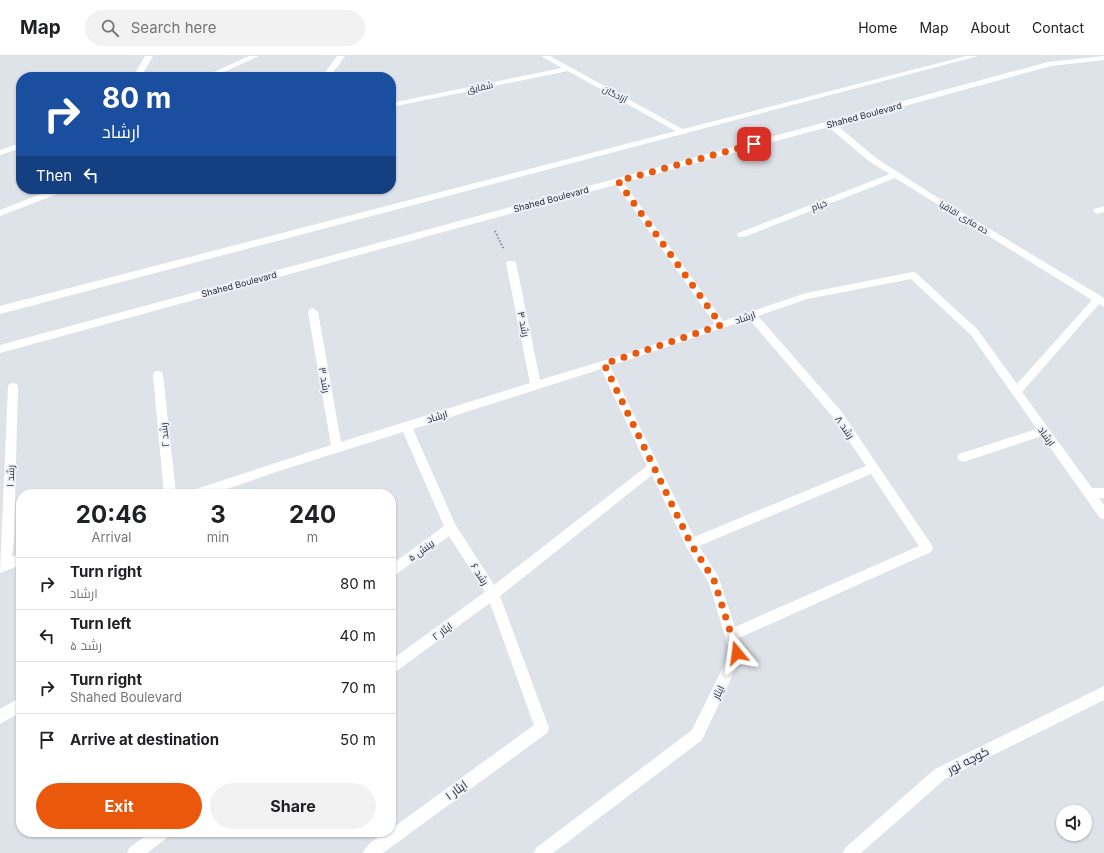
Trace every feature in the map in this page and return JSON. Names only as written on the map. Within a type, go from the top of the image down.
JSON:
[{"type":"street","points":[[140,72],[149,56]]},
{"type":"street","points":[[218,72],[255,56]]},
{"type":"street","points":[[330,72],[341,56]]},
{"type":"street","name":"آزادگان","points":[[545,56],[684,132]]},
{"type":"street","points":[[0,310],[974,56]]},
{"type":"street","name":"Shahed Boulevard","points":[[0,349],[1051,64],[1104,58]]},
{"type":"street","name":"شقایق","points":[[396,104],[569,69]]},
{"type":"street","name":"ده متری اقاقیا","points":[[830,124],[873,160],[1101,301]]},
{"type":"street","points":[[0,153],[16,147]]},
{"type":"street","name":"خیام","points":[[741,235],[896,175]]},
{"type":"street","points":[[618,181],[721,325]]},
{"type":"street","points":[[0,213],[49,194]]},
{"type":"street","name":"رشد ۴","points":[[511,263],[536,386]]},
{"type":"street","name":"ارشاد","points":[[212,489],[336,448],[604,364],[806,296],[913,275],[974,332],[1104,514]]},
{"type":"street","points":[[1016,392],[1101,301]]},
{"type":"street","name":"رشد ۳","points":[[314,312],[336,448]]},
{"type":"street","name":"رشد ۸","points":[[732,635],[927,548],[837,414],[751,315]]},
{"type":"street","name":"ایثار","points":[[541,853],[696,735],[737,653],[714,580],[691,544],[604,364]]},
{"type":"street","name":"رشد ۲","points":[[158,375],[169,489]]},
{"type":"street","name":"رشد ۱","points":[[2,566],[8,538],[13,387]]},
{"type":"street","name":"رشد ۶","points":[[406,426],[452,528],[493,594],[542,728]]},
{"type":"street","points":[[963,457],[1044,431]]},
{"type":"street","name":"ایثار ۲","points":[[396,664],[493,594],[654,467]]},
{"type":"street","points":[[691,544],[873,468]]},
{"type":"street","points":[[1088,493],[1104,493]]},
{"type":"street","name":"بینش ۵","points":[[396,568],[452,528]]},
{"type":"street","points":[[2,566],[16,561]]},
{"type":"street","name":"کوچه نور","points":[[850,853],[940,774],[1104,693]]},
{"type":"street","points":[[0,717],[16,707]]},
{"type":"street","name":"ایثار ۱","points":[[396,834],[542,728]]},
{"type":"street","points":[[134,853],[156,837]]},
{"type":"street","name":"ایثار ۱","points":[[370,853],[392,837]]},
{"type":"path","points":[[488,216],[511,263]]},
{"type":"route","points":[[737,653],[714,580],[691,544],[604,364],[721,325],[618,181],[754,144]]}]
